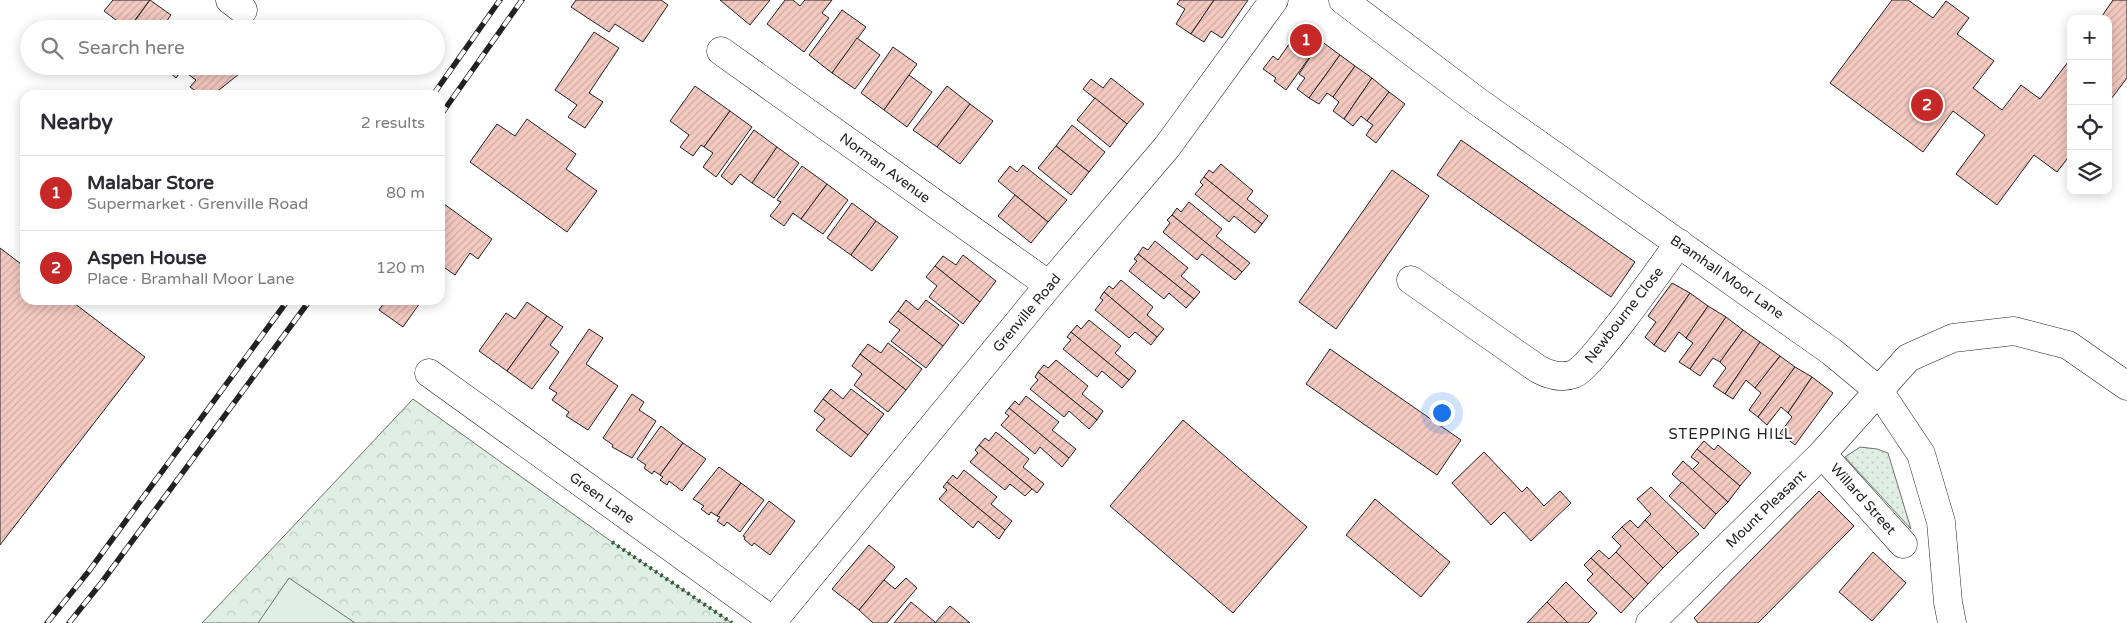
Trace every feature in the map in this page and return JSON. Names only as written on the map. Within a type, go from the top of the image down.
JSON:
[{"type":"street","name":"Grenville Road","points":[[774,622],[1049,286],[1167,147],[1274,0]]},
{"type":"street","name":"Bramhall Moor Lane","points":[[1343,0],[1477,101],[1832,352],[1879,391],[1920,454],[1941,522],[1948,602],[1952,623]]},
{"type":"street","name":"Norman Avenue","points":[[721,51],[1049,286]]},
{"type":"street","name":"Newbourne Close","points":[[1412,280],[1538,369],[1560,377],[1576,374],[1593,357],[1679,243]]},
{"type":"street","points":[[1879,391],[1908,358],[1953,338],[2014,332],[2068,345],[2127,386]]},
{"type":"street","name":"Green Lane","points":[[428,373],[774,622]]},
{"type":"street","name":"Mount Pleasant","points":[[1665,618],[1822,454],[1879,391]]},
{"type":"street","name":"Willard Street","points":[[1822,454],[1904,544]]},
{"type":"green space","points":[[413,399],[612,542],[732,623],[202,623]]},
{"type":"green space","points":[[1860,447],[1877,449],[1888,453],[1911,529],[1845,457]]},
{"type":"green space","points":[[289,578],[355,623],[258,623]]},
{"type":"building","points":[[113,0],[150,0],[135,20],[116,20],[104,11]]},
{"type":"building","points":[[150,0],[171,15],[167,20],[136,20]]},
{"type":"building","points":[[576,0],[661,0],[668,5],[643,42],[615,24],[609,32],[571,7]]},
{"type":"building","points":[[720,0],[770,0],[750,25]]},
{"type":"building","points":[[785,0],[793,0],[800,6],[805,0],[832,0],[822,13],[829,18],[804,52],[767,24]]},
{"type":"building","points":[[1180,0],[1214,0],[1191,34],[1176,24],[1185,9],[1177,4]]},
{"type":"building","points":[[1214,0],[1248,0],[1222,38],[1211,31],[1204,42],[1191,34]]},
{"type":"building","points":[[1892,0],[1908,0],[1933,18],[1946,1],[1969,18],[1957,34],[1994,61],[1973,88],[2002,110],[2021,85],[2040,99],[2067,63],[2067,159],[2057,172],[2034,155],[1997,205],[1956,174],[1985,135],[1953,111],[1923,152],[1830,83]]},
{"type":"building","points":[[2113,0],[2127,0],[2127,78],[2112,98],[2112,15],[2103,15]]},
{"type":"building","points":[[842,10],[866,27],[832,73],[809,55]]},
{"type":"building","points":[[1301,27],[1321,41],[1286,90],[1274,81],[1276,78],[1263,69],[1273,56],[1278,60]]},
{"type":"building","points":[[594,32],[619,48],[589,93],[603,102],[585,128],[568,117],[577,105],[555,90]]},
{"type":"building","points":[[857,38],[880,55],[855,89],[832,73]]},
{"type":"building","points":[[1321,41],[1340,55],[1309,98],[1297,89],[1305,78],[1299,74]]},
{"type":"building","points":[[893,47],[917,64],[884,110],[861,93]]},
{"type":"building","points":[[1340,55],[1355,66],[1333,97],[1327,93],[1319,104],[1309,98]]},
{"type":"building","points":[[1355,66],[1372,78],[1344,119],[1333,111],[1339,102],[1333,97]]},
{"type":"building","points":[[189,75],[238,75],[219,90],[194,90],[190,87],[196,80]]},
{"type":"building","points":[[909,75],[932,92],[907,127],[884,110]]},
{"type":"building","points":[[1111,78],[1144,104],[1127,124],[1083,89],[1091,79],[1103,88]]},
{"type":"building","points":[[1372,78],[1389,92],[1367,121],[1361,116],[1353,126],[1344,119]]},
{"type":"building","points":[[695,86],[730,111],[704,147],[701,145],[693,156],[680,147],[689,135],[670,121]]},
{"type":"building","points":[[947,86],[970,104],[937,147],[913,130]]},
{"type":"building","points":[[1389,92],[1405,104],[1376,143],[1366,135],[1373,125],[1367,121]]},
{"type":"building","points":[[1095,98],[1127,124],[1110,147],[1077,120]]},
{"type":"building","points":[[970,104],[993,121],[960,164],[937,147]]},
{"type":"building","points":[[730,111],[752,127],[716,177],[703,167],[713,153],[704,147]]},
{"type":"building","points":[[527,119],[576,154],[566,169],[597,191],[567,232],[470,162],[497,124],[515,136]]},
{"type":"building","points":[[1072,125],[1105,152],[1089,172],[1056,146]]},
{"type":"building","points":[[754,130],[777,147],[752,183],[740,174],[732,185],[721,176]]},
{"type":"building","points":[[1461,140],[1635,262],[1611,297],[1437,175]]},
{"type":"building","points":[[1056,146],[1089,172],[1071,195],[1038,168]]},
{"type":"building","points":[[777,147],[799,163],[774,198],[752,183]]},
{"type":"building","points":[[1221,164],[1253,191],[1247,199],[1268,216],[1262,224],[1204,177],[1209,170],[1213,173]]},
{"type":"building","points":[[1023,165],[1067,200],[1048,222],[998,181],[1010,166],[1017,172]]},
{"type":"building","points":[[802,166],[827,184],[801,219],[793,213],[784,226],[770,216],[781,202],[777,200]]},
{"type":"building","points":[[1392,170],[1429,196],[1336,329],[1299,302]]},
{"type":"building","points":[[1204,177],[1262,224],[1255,233],[1234,216],[1229,222],[1195,194],[1203,185],[1200,182]]},
{"type":"building","points":[[827,184],[848,200],[823,234],[801,219]]},
{"type":"building","points":[[1015,195],[1048,222],[1031,243],[998,216]]},
{"type":"building","points":[[1189,202],[1222,229],[1216,236],[1250,263],[1242,272],[1172,215],[1177,208],[1181,212]]},
{"type":"building","points":[[852,203],[876,221],[851,255],[827,238]]},
{"type":"building","points":[[445,205],[492,239],[478,259],[470,253],[455,275],[445,268]]},
{"type":"building","points":[[1172,215],[1242,272],[1235,280],[1202,254],[1197,260],[1163,232],[1170,223],[1167,220]]},
{"type":"building","points":[[876,221],[898,237],[872,271],[851,255]]},
{"type":"building","points":[[1155,241],[1188,268],[1181,276],[1200,292],[1194,299],[1138,254],[1143,247],[1148,250]]},
{"type":"building","points":[[0,248],[20,263],[20,305],[77,305],[145,357],[0,545]]},
{"type":"building","points":[[1138,254],[1194,299],[1186,308],[1169,293],[1164,299],[1129,271],[1137,261],[1134,259]]},
{"type":"building","points":[[963,255],[996,281],[980,302],[935,266],[943,256],[956,265]]},
{"type":"building","points":[[935,266],[980,302],[963,324],[929,297],[937,286],[926,277]]},
{"type":"building","points":[[1121,280],[1153,307],[1147,315],[1164,329],[1157,337],[1104,292],[1109,286],[1113,289]]},
{"type":"building","points":[[1672,283],[1690,293],[1654,345],[1645,337],[1656,322],[1648,316]]},
{"type":"building","points":[[1104,292],[1157,337],[1151,345],[1135,332],[1129,338],[1095,310],[1103,300],[1100,298]]},
{"type":"building","points":[[1690,293],[1708,306],[1686,338],[1679,332],[1665,352],[1654,345]]},
{"type":"building","points":[[906,300],[918,310],[926,300],[959,325],[943,346],[898,311]]},
{"type":"building","points":[[527,302],[547,316],[507,371],[479,351],[506,313],[515,319]]},
{"type":"building","points":[[382,305],[418,305],[403,327],[379,310]]},
{"type":"building","points":[[1708,306],[1726,317],[1690,369],[1679,362],[1693,343],[1686,338]]},
{"type":"building","points":[[898,311],[943,346],[926,368],[891,341],[900,330],[889,322]]},
{"type":"building","points":[[547,316],[563,327],[550,345],[559,352],[532,389],[507,371]]},
{"type":"building","points":[[1726,317],[1743,330],[1720,362],[1713,358],[1700,376],[1690,369]]},
{"type":"building","points":[[1089,320],[1121,346],[1115,353],[1136,371],[1129,380],[1071,332],[1077,325],[1081,329]]},
{"type":"building","points":[[589,329],[603,338],[586,364],[618,386],[588,430],[566,416],[569,412],[552,400],[557,393],[549,388]]},
{"type":"building","points":[[1743,330],[1760,342],[1725,394],[1713,386],[1726,368],[1720,362]]},
{"type":"building","points":[[1071,332],[1129,380],[1122,388],[1102,371],[1097,377],[1063,349],[1071,340],[1067,337]]},
{"type":"building","points":[[1760,342],[1780,356],[1755,388],[1746,380],[1733,399],[1725,394]]},
{"type":"building","points":[[888,343],[922,369],[906,390],[860,354],[868,344],[881,353]]},
{"type":"building","points":[[1330,349],[1461,440],[1437,475],[1306,384]]},
{"type":"building","points":[[860,354],[906,390],[888,412],[854,385],[862,374],[852,366]]},
{"type":"building","points":[[1780,356],[1795,367],[1758,417],[1749,410],[1761,393],[1755,388]]},
{"type":"building","points":[[1056,360],[1088,386],[1082,394],[1103,411],[1097,420],[1038,372],[1044,365],[1048,368]]},
{"type":"building","points":[[1795,367],[1812,377],[1788,413],[1781,407],[1767,425],[1758,417]]},
{"type":"building","points":[[1038,372],[1097,420],[1089,429],[1069,411],[1064,417],[1030,389],[1038,380],[1035,377]]},
{"type":"building","points":[[1812,377],[1833,393],[1795,445],[1780,433],[1792,417],[1788,413]]},
{"type":"building","points":[[831,389],[843,399],[851,389],[884,414],[868,435],[823,399]]},
{"type":"building","points":[[632,394],[644,402],[639,410],[656,421],[632,458],[612,447],[613,445],[603,438]]},
{"type":"building","points":[[1026,396],[1059,422],[1052,430],[1076,449],[1069,458],[1009,408],[1015,401],[1019,405]]},
{"type":"building","points":[[823,399],[868,435],[851,457],[816,430],[825,419],[814,411]]},
{"type":"building","points":[[1009,408],[1069,458],[1062,467],[1040,447],[1035,454],[1001,425],[1009,416],[1005,413]]},
{"type":"building","points":[[1183,420],[1307,527],[1233,613],[1110,506]]},
{"type":"building","points":[[661,426],[683,443],[660,475],[654,471],[652,474],[644,468],[646,465],[637,459]]},
{"type":"building","points":[[996,432],[1029,459],[1023,467],[1044,484],[1037,493],[979,445],[985,438],[989,441]]},
{"type":"building","points":[[1704,441],[1714,450],[1718,445],[1751,473],[1740,486],[1697,449]]},
{"type":"building","points":[[683,443],[706,459],[682,491],[669,481],[667,485],[660,480],[663,477],[660,475]]},
{"type":"building","points":[[979,445],[1032,489],[1025,496],[1010,484],[1005,490],[970,462],[978,453],[975,450]]},
{"type":"building","points":[[1697,449],[1740,486],[1728,502],[1692,470],[1699,463],[1691,457]]},
{"type":"building","points":[[1484,452],[1522,492],[1527,487],[1544,506],[1560,491],[1571,503],[1531,541],[1504,512],[1491,525],[1452,483]]},
{"type":"building","points":[[1683,461],[1728,502],[1716,514],[1672,474]]},
{"type":"building","points":[[719,467],[741,483],[717,516],[711,512],[709,515],[701,509],[704,506],[693,499]]},
{"type":"building","points":[[964,470],[997,497],[991,504],[1012,521],[1005,530],[947,482],[953,475],[957,479]]},
{"type":"building","points":[[947,482],[1005,530],[999,539],[978,521],[973,528],[939,499],[947,490],[943,487]]},
{"type":"building","points":[[1682,482],[1716,514],[1704,529],[1669,496]]},
{"type":"building","points":[[741,483],[764,500],[740,532],[727,522],[724,526],[717,521],[720,517],[717,516]]},
{"type":"building","points":[[1651,487],[1699,534],[1678,553],[1645,520],[1651,514],[1637,499]]},
{"type":"building","points":[[1819,491],[1854,526],[1758,623],[1698,623],[1694,618]]},
{"type":"building","points":[[1375,499],[1450,562],[1421,597],[1346,535]]},
{"type":"building","points":[[769,501],[795,521],[770,555],[754,543],[752,546],[743,536]]},
{"type":"building","points":[[1630,520],[1638,528],[1645,520],[1678,553],[1663,568],[1622,527]]},
{"type":"building","points":[[1622,527],[1663,568],[1648,584],[1616,552],[1621,546],[1612,537]]},
{"type":"building","points":[[869,545],[895,567],[859,610],[832,589]]},
{"type":"building","points":[[1599,550],[1609,559],[1616,552],[1648,584],[1634,599],[1591,558]]},
{"type":"building","points":[[1873,552],[1906,583],[1872,621],[1839,592]]},
{"type":"building","points":[[1591,558],[1634,599],[1621,613],[1587,580],[1593,574],[1584,565]]},
{"type":"building","points":[[906,578],[917,588],[887,623],[873,623],[859,610],[884,580],[895,589]]},
{"type":"building","points":[[1566,582],[1597,613],[1588,623],[1568,623],[1547,602]]},
{"type":"building","points":[[911,602],[935,622],[935,623],[894,623]]},
{"type":"building","points":[[1547,602],[1568,623],[1527,623]]},
{"type":"building","points":[[950,606],[970,623],[935,623]]},
{"type":"railway","points":[[437,90],[500,0]]},
{"type":"railway","points":[[445,109],[522,0]]},
{"type":"railway","points":[[47,623],[89,571],[284,305]]},
{"type":"railway","points":[[69,623],[102,582],[306,305]]},
{"type":"hedge","points":[[612,542],[732,623]]},
{"type":"place","name":"Malabar Store","points":[[1306,40]]},
{"type":"place","name":"Aspen House","points":[[1927,105]]},
{"type":"district","name":"STEPPING HILL","points":[[1731,434]]}]
